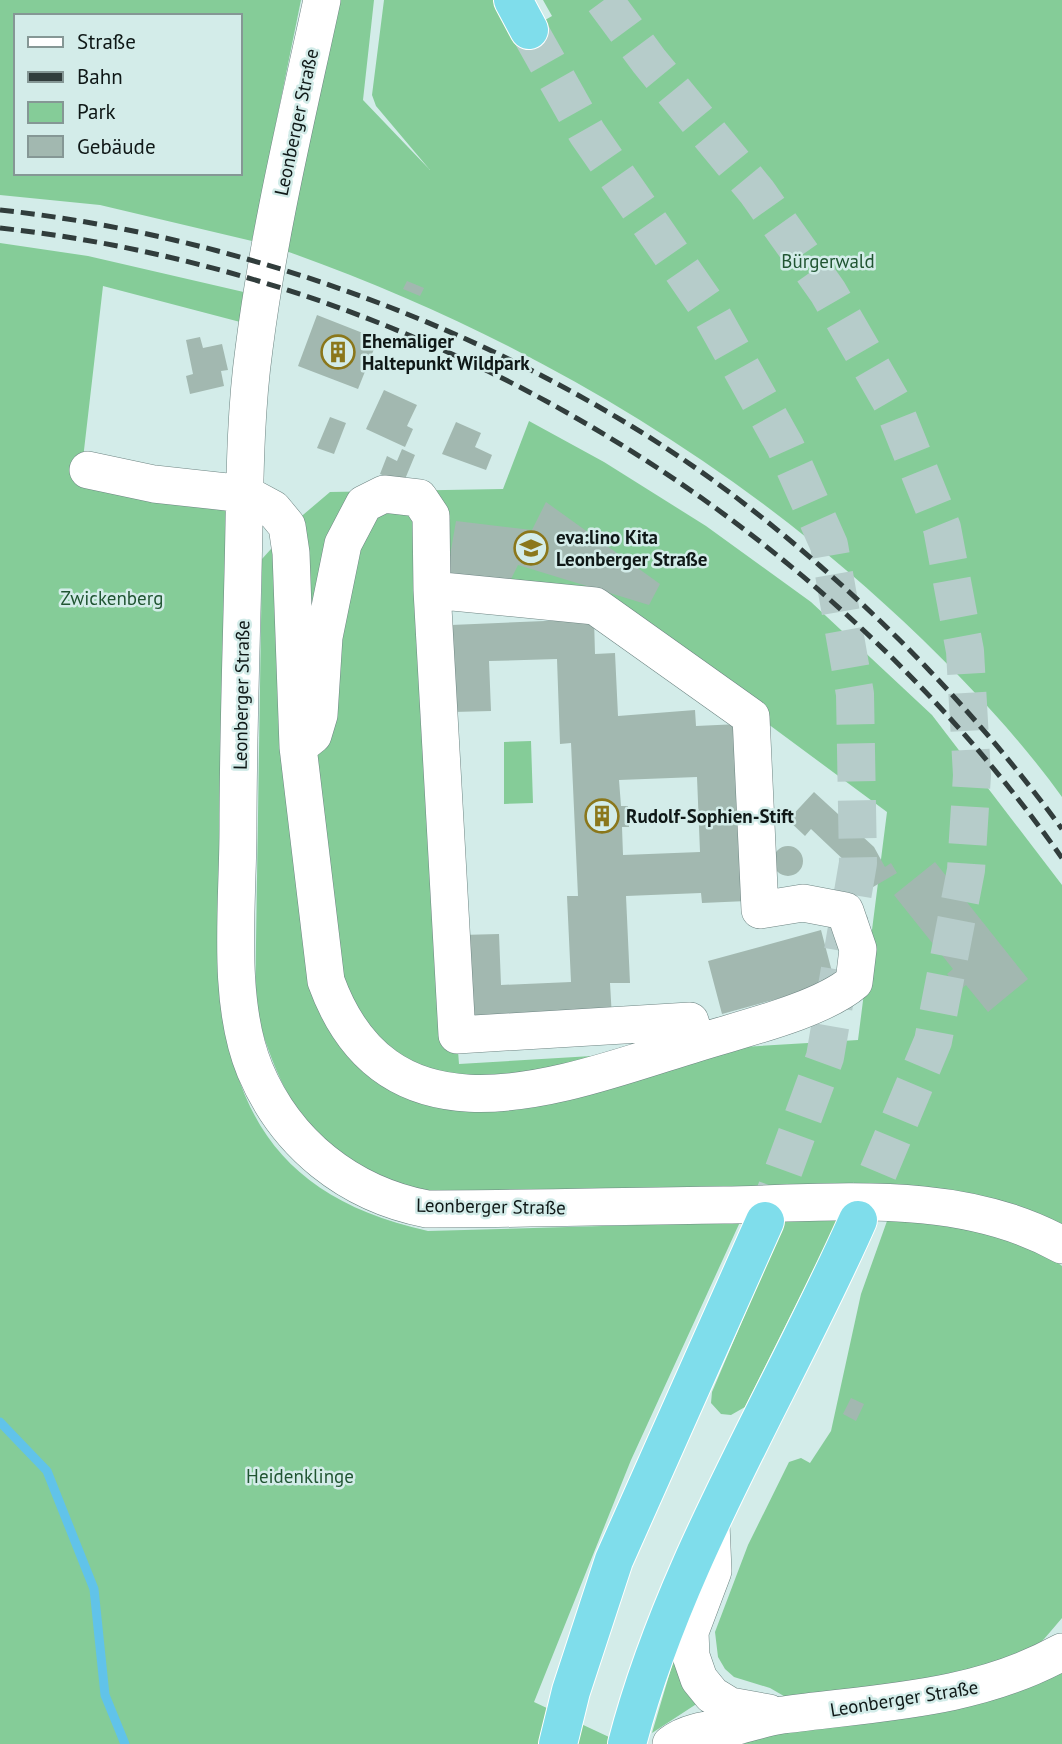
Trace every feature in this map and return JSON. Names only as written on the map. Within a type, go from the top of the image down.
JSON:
[{"type":"highway","points":[[627,1744],[662,1635],[711,1524],[822,1301],[858,1220]]},
{"type":"highway","points":[[558,1744],[571,1691],[614,1560],[765,1221]]},
{"type":"street","name":"Leonberger Straße","points":[[322,0],[267,262],[253,352],[245,494],[238,802],[240,1008],[255,1070],[270,1099],[298,1139],[318,1159],[372,1193],[427,1209],[890,1203],[987,1215],[1019,1224],[1062,1245]]},
{"type":"street","points":[[88,470],[154,484],[245,494],[273,509],[287,526],[291,553],[298,747],[326,981],[336,1009],[350,1033],[408,1080],[447,1092],[481,1096],[558,1086],[697,1043],[840,994],[854,982],[859,949],[845,911],[803,903],[760,910],[751,717],[595,606],[432,590]]},
{"type":"street","points":[[298,747],[313,735],[319,715],[324,637],[343,544],[364,503],[384,495],[419,498],[431,516],[432,590],[457,1035],[690,1021],[697,1043]]},
{"type":"street","name":"Leonberger Straße","points":[[711,1524],[713,1571],[690,1632],[691,1656],[699,1679],[712,1695],[730,1706],[780,1715]]},
{"type":"street","name":"Leonberger Straße","points":[[671,1744],[680,1737],[705,1730],[780,1715],[877,1705],[973,1689],[1011,1677],[1062,1652]]},
{"type":"green space","points":[[0,0],[301,0],[252,241],[100,205],[0,195]]},
{"type":"green space","name":"Bürgerwald","points":[[333,0],[374,0],[363,100],[430,170],[376,106],[372,95],[384,0],[493,0],[516,37],[552,16],[543,0],[1062,0],[1062,797],[995,715],[922,639],[780,516],[704,461],[625,411],[460,322],[286,251]]},
{"type":"green space","name":"Heidenklinge","points":[[0,243],[88,256],[248,293],[244,323],[103,286],[81,476],[226,505],[219,977],[226,1028],[237,1073],[253,1112],[274,1146],[302,1174],[337,1198],[378,1217],[428,1231],[740,1222],[631,1460],[534,1702],[624,1744],[0,1744]]},
{"type":"green space","points":[[529,421],[604,462],[706,526],[811,602],[932,715],[1062,885],[1062,1225],[982,1196],[914,1188],[425,1193],[388,1180],[358,1164],[332,1147],[311,1127],[279,1076],[255,1007],[262,559],[297,520],[330,492],[503,489]],"holes":[[[549,590],[683,661],[887,812],[858,1040],[459,1064],[424,603]]]},
{"type":"green space","points":[[531,741],[533,803],[504,804],[504,742]]},
{"type":"green space","points":[[785,1220],[838,1220],[745,1407],[731,1415],[721,1414],[711,1403],[712,1392]]},
{"type":"green space","points":[[887,1221],[979,1230],[1023,1243],[1062,1266],[1062,1618],[1029,1652],[996,1668],[908,1688],[789,1699],[770,1688],[734,1677],[725,1669],[718,1657],[715,1632],[748,1545],[789,1462],[801,1458],[810,1463],[831,1431],[861,1294]]},
{"type":"green space","points":[[673,1662],[698,1703],[652,1733]]},
{"type":"green space","points":[[1062,1668],[1062,1744],[701,1744]]},
{"type":"building","points":[[407,281],[424,288],[420,296],[403,289]]},
{"type":"building","name":"Ehemaliger Haltepunkt Wildpark","points":[[317,315],[378,339],[358,389],[298,366]]},
{"type":"building","points":[[200,337],[203,348],[222,344],[228,370],[221,371],[224,386],[190,394],[186,376],[193,374],[186,340]]},
{"type":"building","points":[[384,390],[417,405],[407,426],[413,429],[405,447],[366,429]]},
{"type":"building","points":[[330,417],[346,423],[334,454],[317,448]]},
{"type":"building","points":[[456,422],[481,433],[475,447],[492,455],[486,470],[442,454]]},
{"type":"building","points":[[402,449],[415,455],[403,484],[380,474],[387,456],[397,461]]},
{"type":"building","name":"eva:lino Kita Leonberger Straße","points":[[546,502],[660,584],[649,605],[518,565],[509,583],[447,573],[456,521],[532,530]]},
{"type":"building","name":"Rudolf-Sophien-Stift","points":[[594,619],[595,654],[615,653],[618,716],[695,710],[696,726],[739,724],[747,901],[702,903],[701,893],[626,896],[630,983],[610,983],[612,1018],[467,1024],[461,935],[499,934],[501,985],[571,982],[567,896],[578,896],[571,743],[560,744],[557,659],[489,661],[491,711],[453,712],[451,625]],"holes":[[[697,777],[700,852],[623,855],[622,827],[629,827],[628,806],[621,806],[619,780]]]},
{"type":"building","points":[[814,792],[874,847],[885,867],[891,863],[897,873],[868,890],[852,862],[848,864],[811,829],[805,836],[788,820]]},
{"type":"building","points":[[788,846],[799,850],[803,861],[799,872],[788,876],[777,872],[773,861],[777,850]]},
{"type":"building","points":[[935,862],[1028,979],[988,1012],[966,985],[960,990],[947,974],[953,969],[894,895]]},
{"type":"building","points":[[821,930],[835,983],[722,1014],[708,961]]},
{"type":"building","points":[[851,1398],[864,1404],[856,1421],[843,1414]]},
{"type":"waterway","name":"Heidenklinge","points":[[0,1422],[47,1471],[94,1589],[105,1695],[125,1744]]},
{"type":"tunnel","points":[[604,0],[649,61],[757,192],[828,292],[891,401],[942,528],[965,651],[972,775],[966,870],[933,1041],[858,1220]]},
{"type":"tunnel","points":[[529,30],[587,133],[705,303],[785,446],[829,545],[855,694],[858,863],[825,1057],[765,1221]]},
{"type":"railway","points":[[0,210],[96,224],[192,244],[289,272],[385,305],[478,345],[568,390],[654,440],[779,531],[868,609],[910,650],[989,737],[1062,829]]},
{"type":"railway","points":[[0,228],[157,254],[310,297],[457,356],[598,430],[730,519],[852,620],[963,733],[1062,858]]},
{"type":"place","name":"Ehemaliger Haltepunkt Wildpark","points":[[338,352]]},
{"type":"place","name":"eva:lino Kita Leonberger Straße","points":[[531,548]]},
{"type":"place","name":"Rudolf-Sophien-Stift","points":[[602,816]]},
{"type":"park label","name":"Zwickenberg","points":[[112,598]]}]
